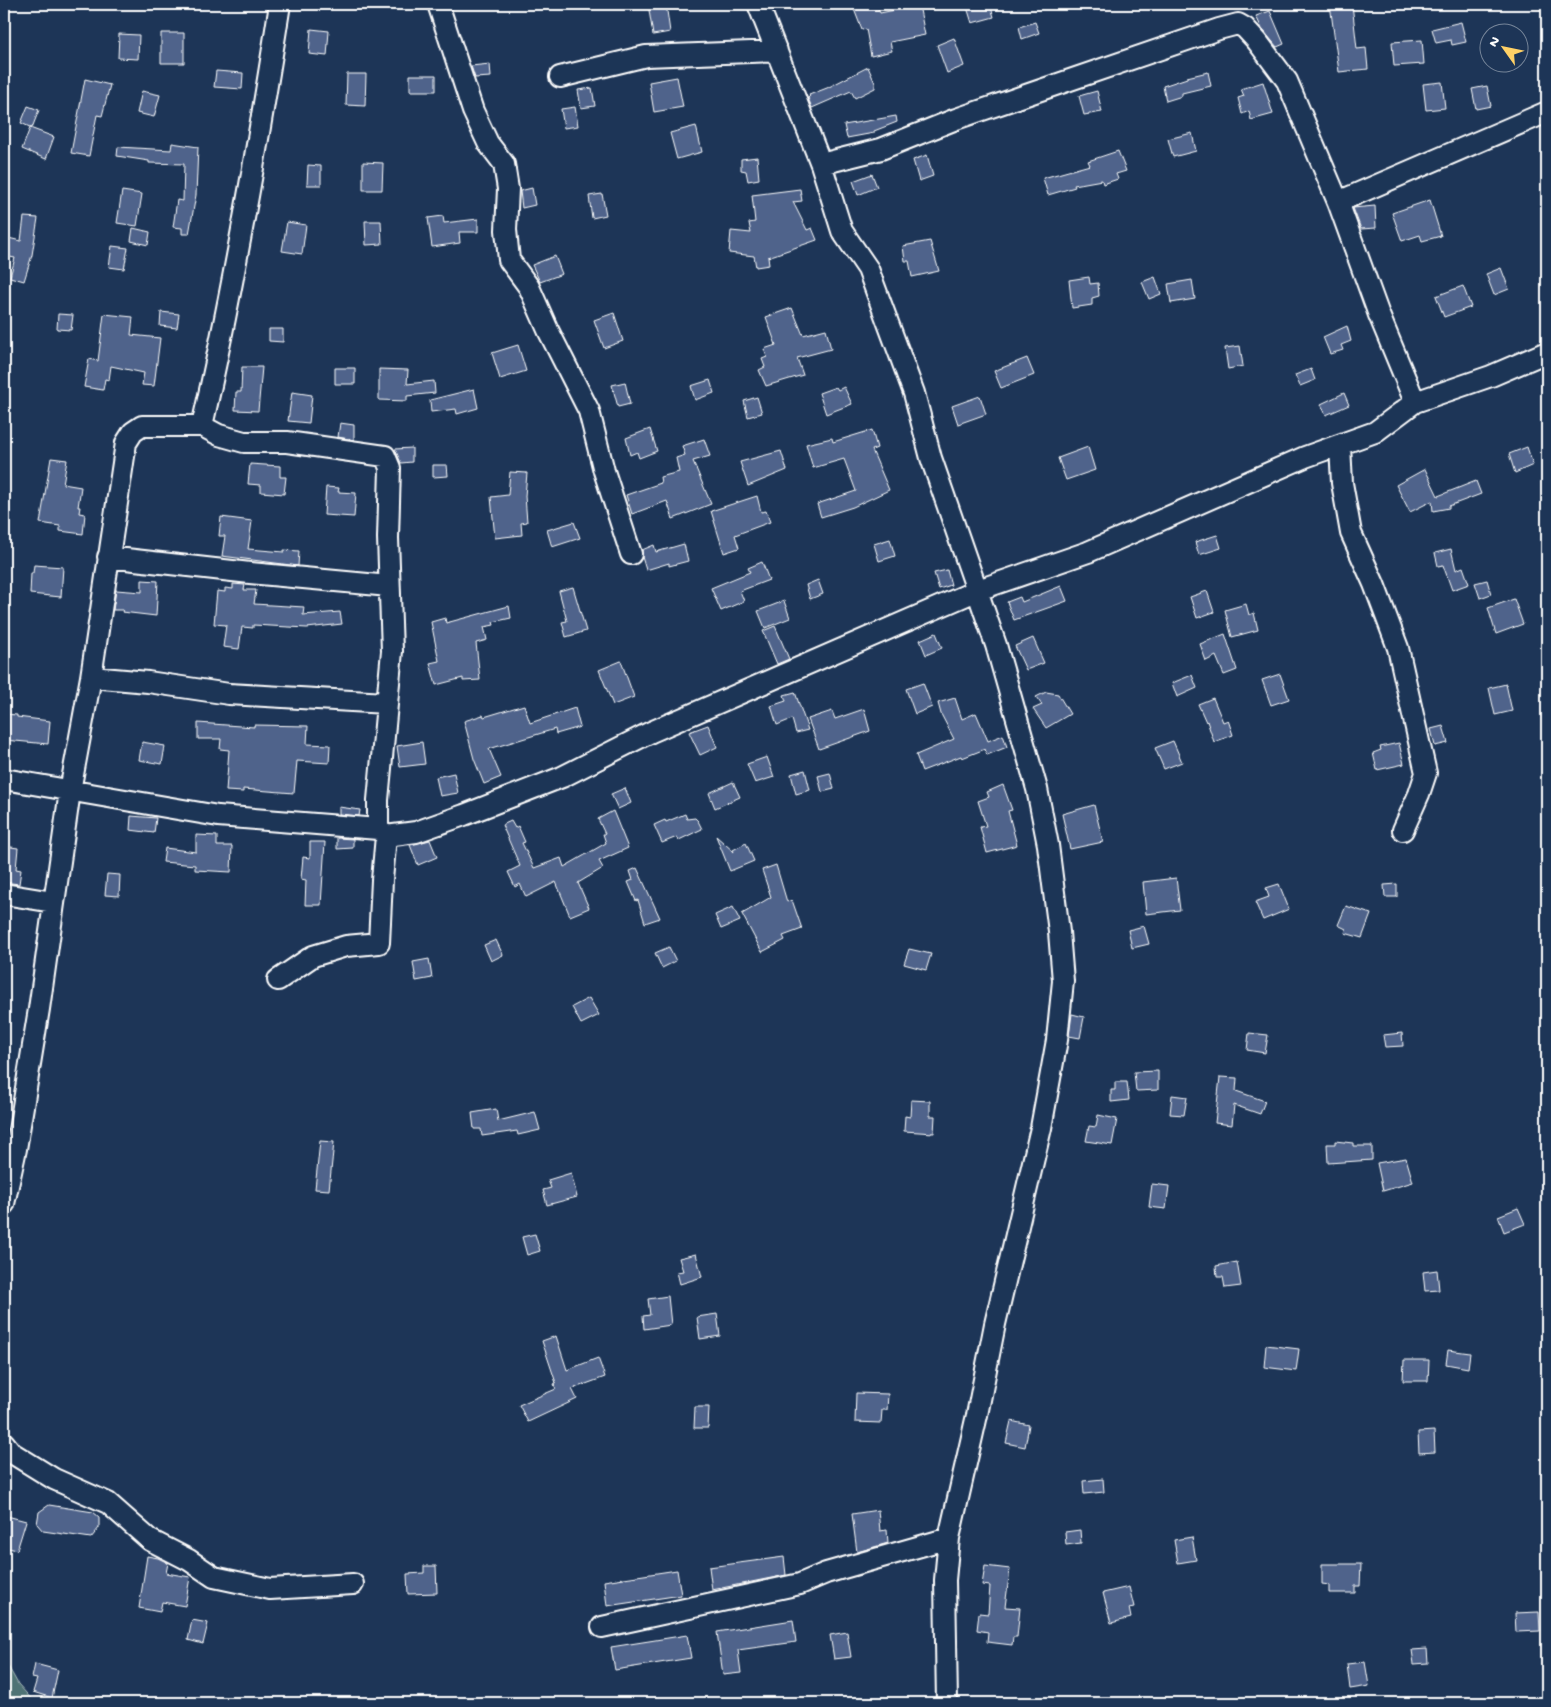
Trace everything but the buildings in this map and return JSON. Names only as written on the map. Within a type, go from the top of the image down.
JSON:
[{"type":"street","points":[[202,426],[233,283],[280,4]]},
{"type":"street","points":[[438,4],[473,111],[488,143],[504,164],[508,189],[506,230],[509,260],[529,288],[589,411],[604,471],[631,554]]},
{"type":"street","points":[[758,4],[821,164],[842,231],[868,269],[911,385],[931,458],[996,644],[1037,789],[1048,845],[1059,932],[1063,981],[1057,1040],[1041,1128],[995,1324],[977,1416],[949,1538],[945,1580],[947,1703]]},
{"type":"street","points":[[821,164],[882,149],[956,119],[1238,24],[1245,28],[1257,41],[1287,81],[1338,202],[1379,315],[1414,402]]},
{"type":"street","points":[[560,78],[646,56],[777,51]]},
{"type":"street","points":[[1338,202],[1547,112]]},
{"type":"street","points":[[4,779],[218,816],[382,833],[424,829],[562,777],[669,724],[738,696],[978,590],[1088,552],[1305,458],[1375,432],[1414,402],[1491,376],[1547,352]]},
{"type":"street","points":[[4,1204],[16,1149],[70,791],[91,677],[126,443],[134,432],[142,426],[202,426],[219,435],[244,442],[287,442],[384,456],[390,468],[388,538],[392,651],[378,800],[382,833],[379,943],[346,946],[313,956],[278,980]]},
{"type":"street","points":[[1340,446],[1342,483],[1351,532],[1374,584],[1398,648],[1426,773],[1403,830]]},
{"type":"street","points":[[108,557],[389,586]]},
{"type":"street","points":[[91,677],[148,682],[229,694],[386,703]]},
{"type":"street","points":[[4,894],[53,902]]},
{"type":"street","points":[[4,1444],[12,1453],[54,1479],[108,1503],[150,1540],[189,1560],[214,1577],[270,1589],[353,1584]]},
{"type":"street","points":[[602,1627],[800,1584],[826,1573],[949,1538]]},
{"type":"green space","points":[[4,1659],[18,1684],[35,1703],[4,1703]]}]
